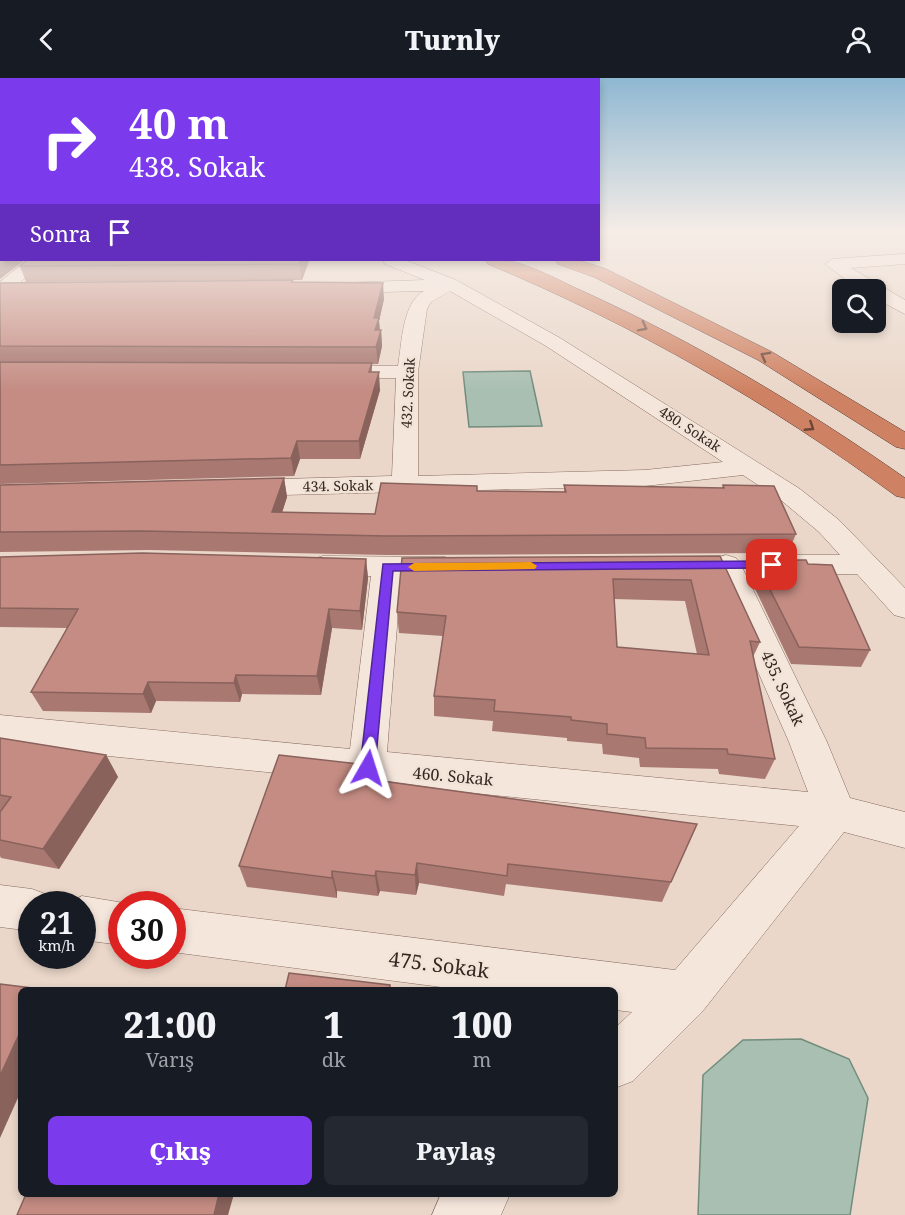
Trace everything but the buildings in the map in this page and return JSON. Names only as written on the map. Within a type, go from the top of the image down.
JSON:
[{"type":"highway","points":[[550,284],[601,306],[688,350],[757,392],[905,490]]},
{"type":"highway","points":[[622,284],[765,356],[905,441]]},
{"type":"street","points":[[314,288],[448,284]]},
{"type":"street","name":"432. Sokak","points":[[405,484],[407,372],[423,300],[450,284]]},
{"type":"street","name":"480. Sokak","points":[[450,284],[553,342],[791,495],[829,526],[905,606]]},
{"type":"street","points":[[1,290],[26,289]]},
{"type":"street","points":[[886,297],[905,308]]},
{"type":"street","points":[[311,372],[407,372]]},
{"type":"street","name":"434. Sokak","points":[[214,489],[645,478],[747,467]]},
{"type":"street","name":"435. Sokak","points":[[836,812],[808,742],[715,565],[864,564]]},
{"type":"street","points":[[292,565],[469,567]]},
{"type":"street","points":[[368,768],[387,567]]},
{"type":"street","name":"460. Sokak","points":[[0,730],[368,768],[836,812],[905,830]]},
{"type":"street","points":[[618,1060],[685,995],[836,812]]},
{"type":"street","points":[[0,906],[18,908]]},
{"type":"street","name":"475. Sokak","points":[[186,932],[685,995]]},
{"type":"street","points":[[460,1215],[479,1197]]},
{"type":"shaded area","points":[[530,371],[542,426],[469,427],[463,372]]},
{"type":"shaded area","points":[[801,1039],[849,1059],[868,1098],[850,1215],[698,1215],[703,1075],[743,1040]]},
{"type":"slow traffic","points":[[414,567],[531,566]]},
{"type":"route","points":[[368,768],[387,567],[772,565]]}]
